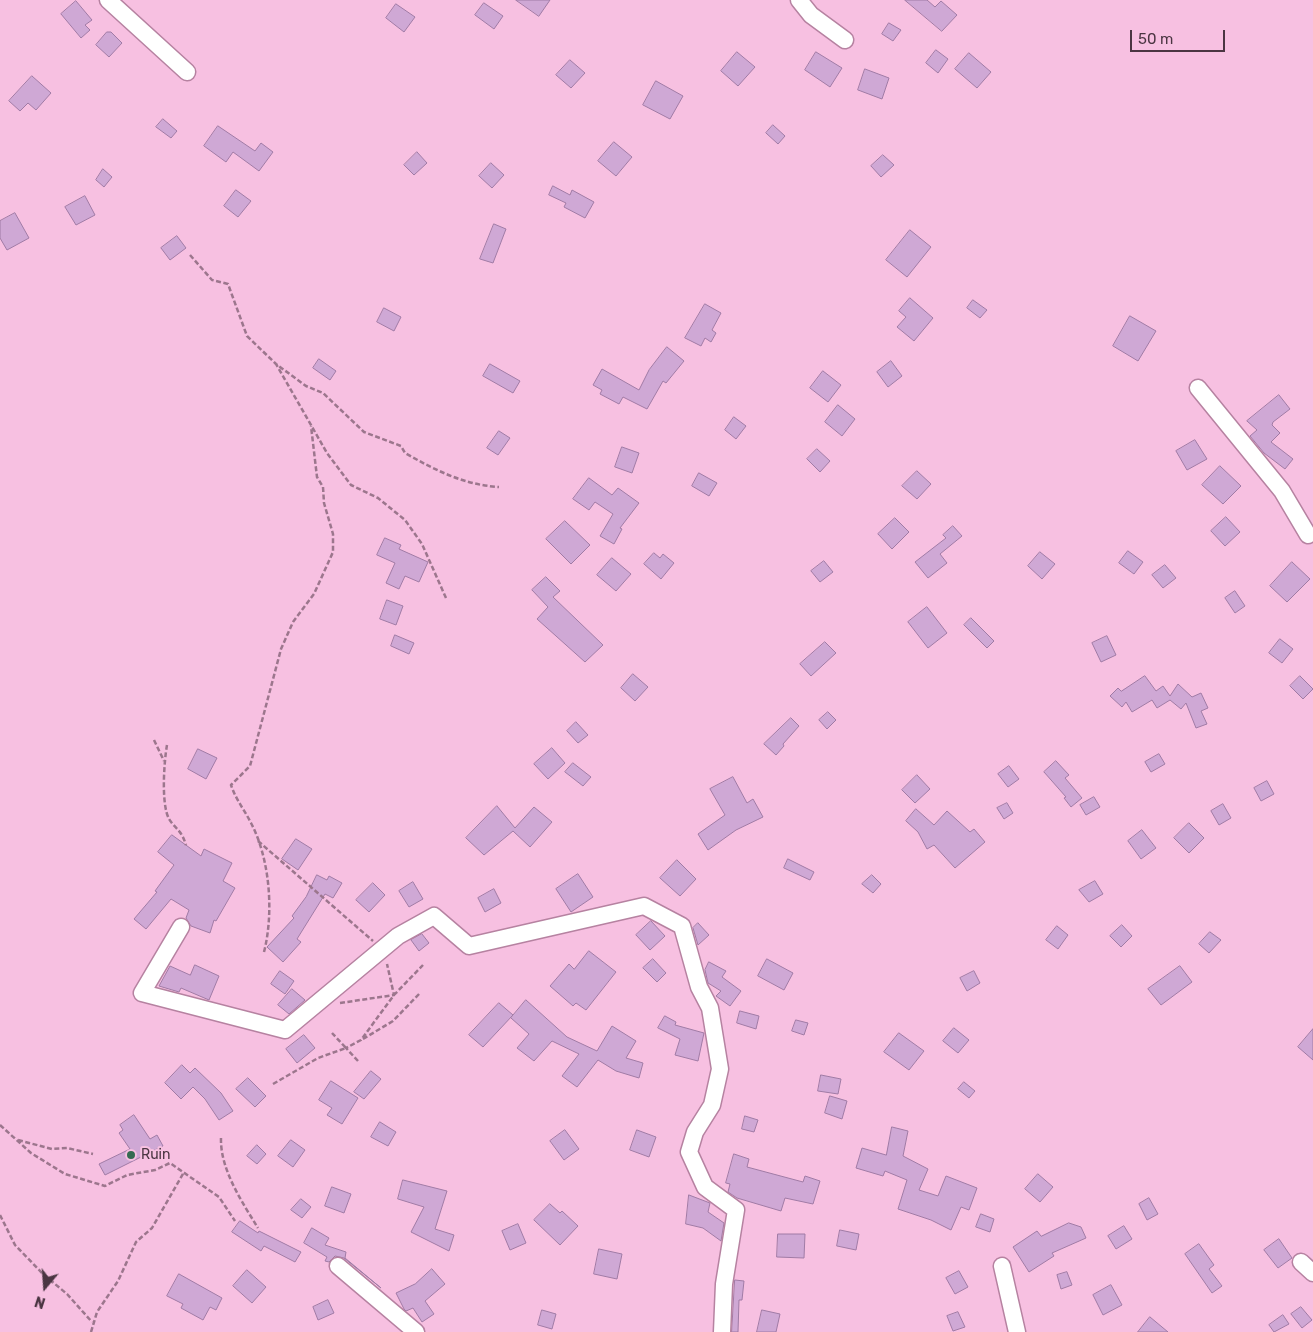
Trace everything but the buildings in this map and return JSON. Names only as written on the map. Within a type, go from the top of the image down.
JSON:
[{"type":"street","points":[[108,0],[187,72]]},
{"type":"street","points":[[799,0],[811,14],[845,40]]},
{"type":"street","points":[[1198,388],[1282,491],[1308,535]]},
{"type":"street","points":[[181,927],[142,993],[285,1030],[398,936],[434,916],[469,946],[644,906],[682,926],[699,988],[710,1008],[720,1069],[712,1105],[696,1132],[689,1152],[705,1187],[736,1210],[724,1284],[722,1332]]},
{"type":"street","points":[[1301,1262],[1313,1273]]},
{"type":"street","points":[[338,1266],[416,1332]]},
{"type":"street","points":[[1002,1266],[1017,1332]]},
{"type":"path","points":[[190,255],[212,280],[228,284],[247,336],[276,364],[306,386],[323,392],[364,432],[401,446],[405,453],[445,475],[486,486],[499,487]]},
{"type":"path","points":[[276,364],[327,453],[351,485],[378,498],[404,520],[422,544],[446,598]]},
{"type":"path","points":[[264,952],[269,933],[270,884],[258,841],[250,822],[237,802],[231,785],[250,766],[282,649],[293,622],[314,594],[333,552],[333,534],[324,503],[323,487],[317,477],[311,426]]},
{"type":"path","points":[[154,740],[164,762]]},
{"type":"path","points":[[167,745],[164,762],[166,804],[169,819],[180,830],[186,845]]},
{"type":"path","points":[[258,841],[383,949],[394,995]]},
{"type":"path","points":[[361,1040],[394,995],[423,965]]},
{"type":"path","points":[[273,1084],[318,1058],[346,1048],[393,1021],[420,993]]},
{"type":"path","points":[[336,1003],[394,995]]},
{"type":"path","points":[[332,1033],[358,1061]]},
{"type":"path","points":[[0,1126],[31,1152],[65,1174],[104,1186],[127,1175],[155,1170],[170,1163],[219,1197],[235,1221]]},
{"type":"path","points":[[221,1138],[221,1152],[242,1202],[258,1228]]},
{"type":"path","points":[[17,1140],[52,1149],[67,1148],[93,1154]]},
{"type":"path","points":[[91,1332],[97,1312],[118,1281],[136,1242],[152,1228],[184,1172]]},
{"type":"path","points":[[0,1214],[15,1245],[43,1274],[67,1294],[93,1322]]},
{"type":"place","name":"Ruin","points":[[131,1155]]}]
